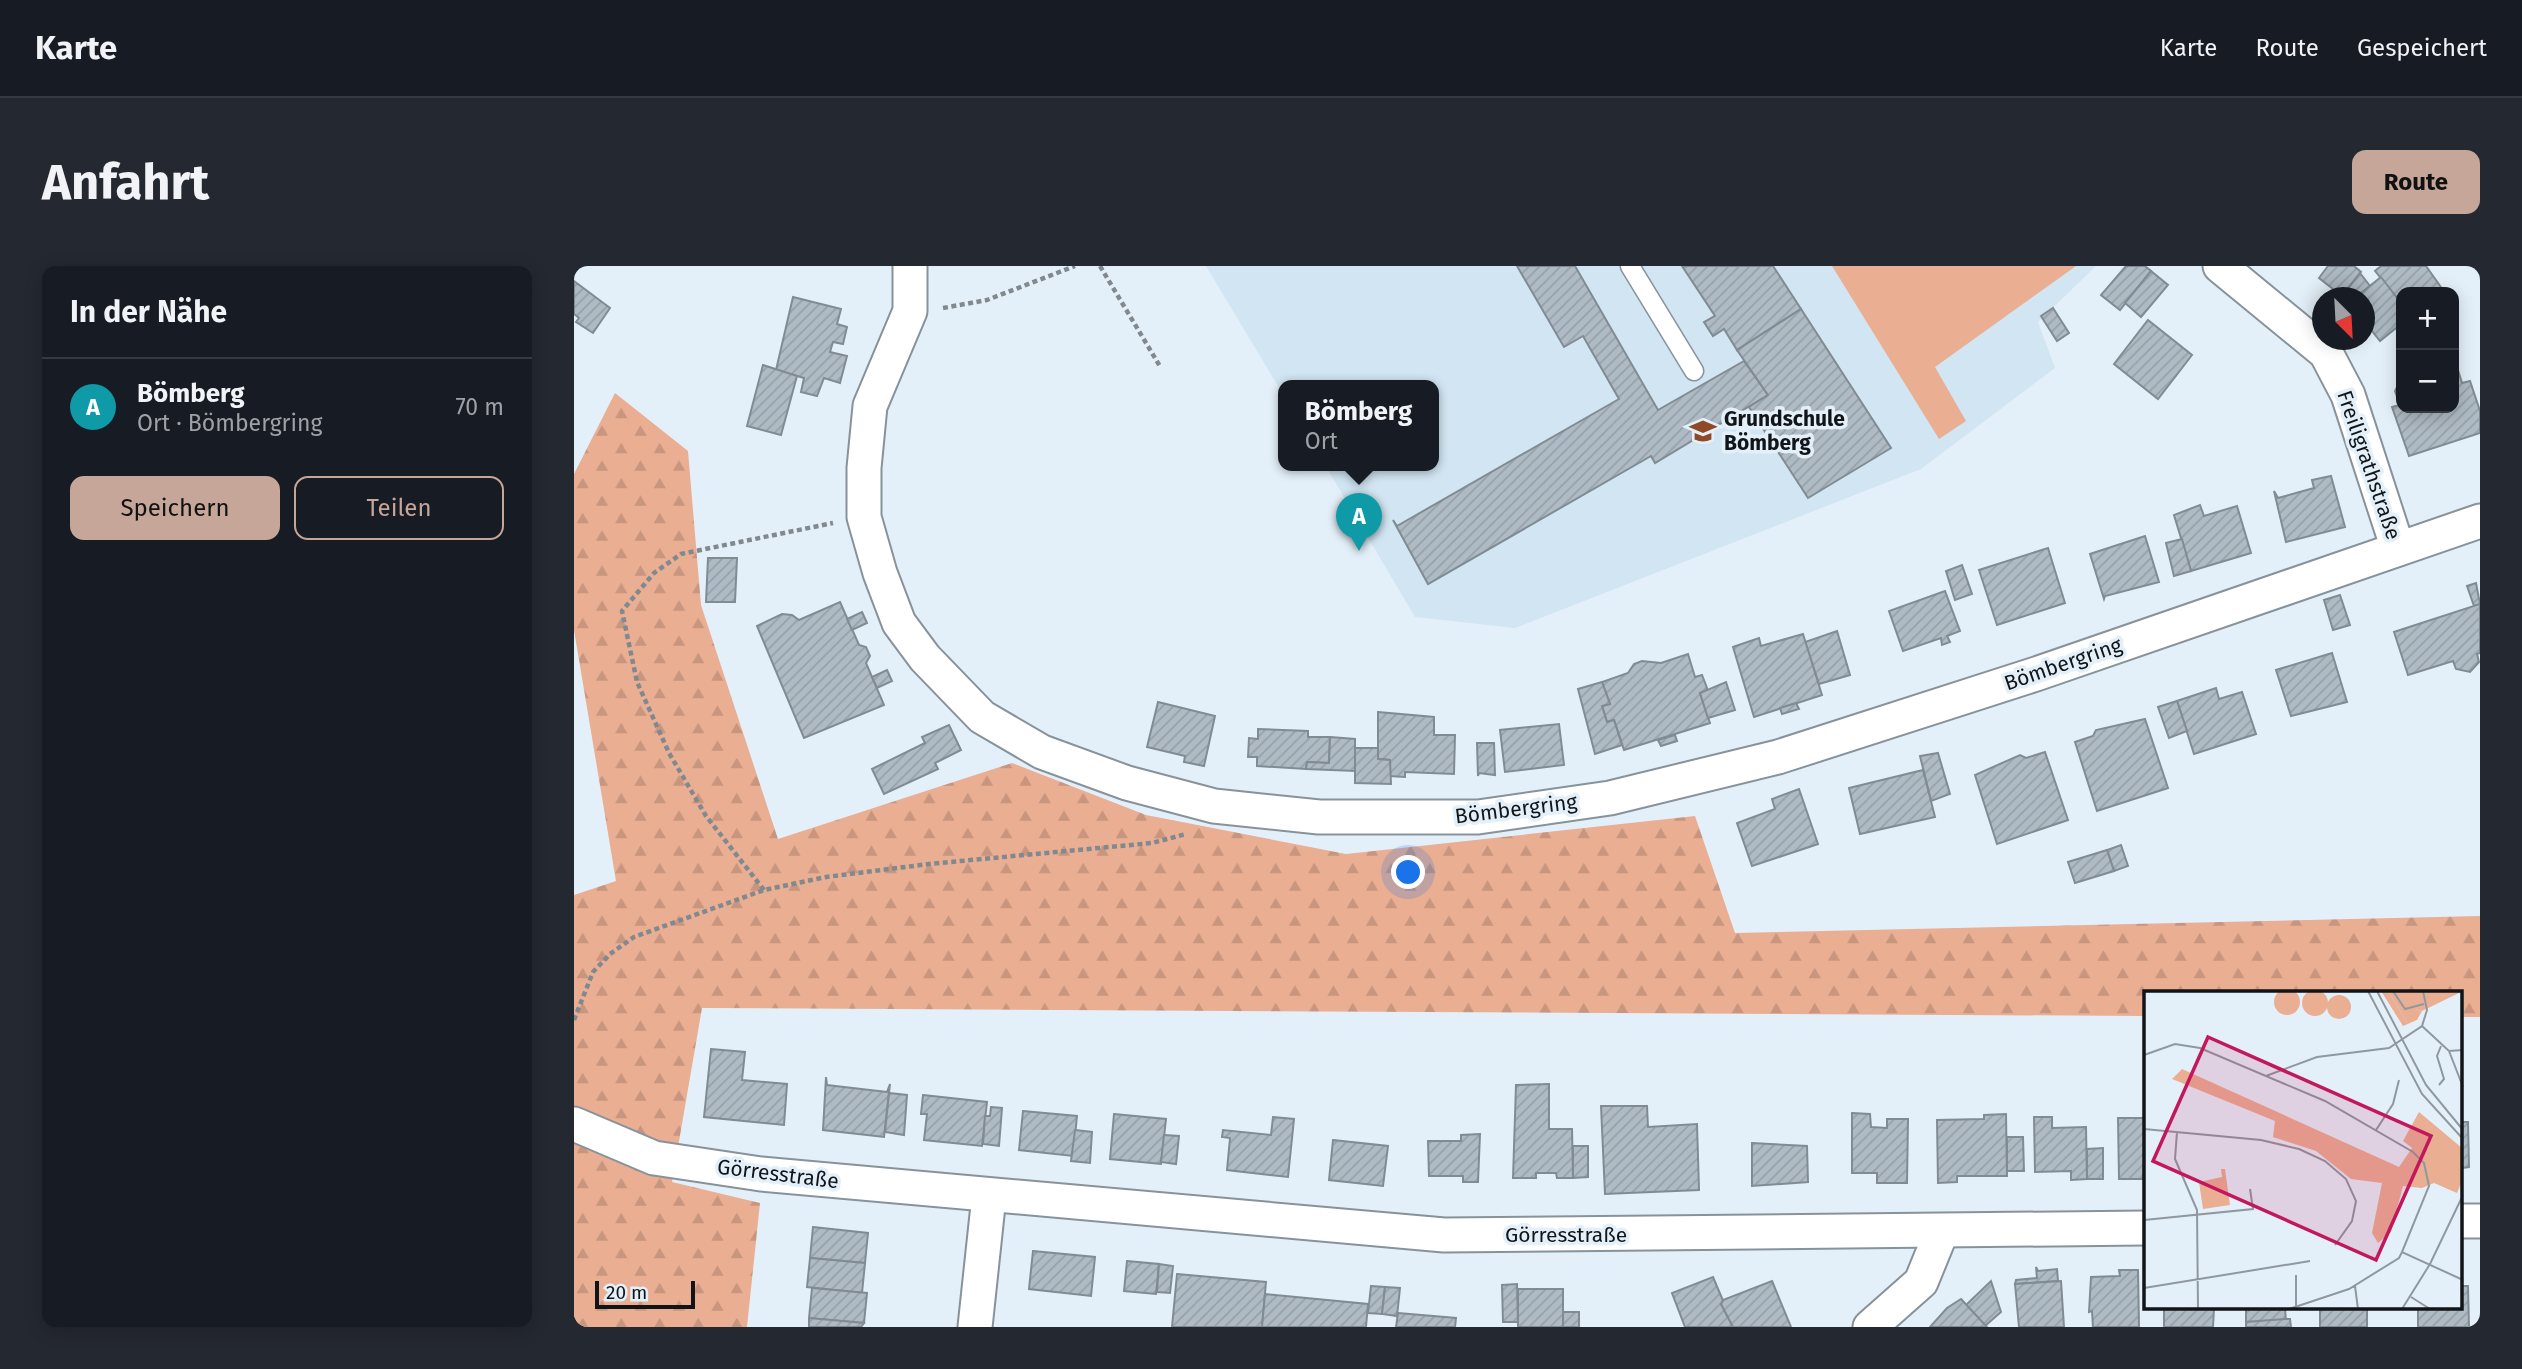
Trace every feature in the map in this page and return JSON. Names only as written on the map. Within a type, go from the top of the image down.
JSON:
[{"type":"street","name":"Bömbergring","points":[[911,266],[910,311],[870,406],[864,517],[880,573],[899,623],[925,658],[982,717],[1042,752],[1126,783],[1214,806],[1319,817],[1478,817],[1610,797],[1778,757],[2048,670],[2480,521]]},
{"type":"street","name":"Freiligrathstraße","points":[[2220,266],[2326,353],[2348,395],[2398,549]]},
{"type":"street","name":"Görresstraße","points":[[574,1124],[654,1158],[761,1174],[1444,1236],[1941,1233],[2144,1228]]},
{"type":"street","points":[[975,1327],[989,1196]]},
{"type":"street","points":[[2462,1221],[2480,1221]]},
{"type":"street","points":[[1870,1327],[1921,1282],[1941,1233]]},
{"type":"lane","points":[[1630,266],[1695,371]]},
{"type":"path","points":[[910,311],[987,300],[1074,266]]},
{"type":"path","points":[[1100,266],[1161,368]]},
{"type":"path","points":[[764,890],[706,816],[669,753],[637,682],[622,611],[654,573],[681,554],[864,517]]},
{"type":"path","points":[[574,1020],[593,972],[610,954],[634,937],[764,890],[826,877],[929,864],[1152,843],[1189,833],[1214,806]]},
{"type":"shaded area","name":"Grundschule Bömberg","points":[[1206,266],[2096,266],[2038,322],[2055,368],[1921,469],[1515,628],[1415,617],[1329,471],[1439,471],[1439,380],[1278,380],[1278,386]]},
{"type":"green space","points":[[1832,266],[2076,266],[1935,367],[1966,421],[1939,439]]},
{"type":"green space","points":[[615,393],[688,451],[701,605],[778,839],[1012,763],[1146,815],[1346,854],[1695,816],[1735,933],[2480,916],[2480,1017],[2462,1017],[2462,991],[2144,991],[2144,1016],[702,1008],[672,1182],[760,1203],[747,1327],[574,1327],[574,895],[616,881],[574,630],[574,474]]},
{"type":"building","points":[[1517,266],[1575,266],[1658,410],[1744,361],[1768,395],[1655,463],[1651,456],[1428,584],[1393,520],[1397,526],[1619,399],[1583,336],[1564,347]]},
{"type":"building","points":[[1682,266],[1773,266],[1801,309],[1737,350],[1724,329],[1713,336],[1704,322],[1715,316]]},
{"type":"building","points":[[2126,266],[2145,266],[2151,271],[2120,310],[2101,295]]},
{"type":"building","points":[[2328,266],[2354,266],[2361,272],[2349,287],[2330,287],[2319,278]]},
{"type":"building","points":[[2381,266],[2426,266],[2441,287],[2396,287],[2396,297],[2375,271]]},
{"type":"building","points":[[2151,271],[2168,285],[2141,317],[2125,303]]},
{"type":"building","points":[[2360,273],[2370,286],[2369,287],[2349,287]]},
{"type":"building","points":[[2381,277],[2396,296],[2396,328],[2380,341],[2375,335],[2375,287],[2369,287]]},
{"type":"building","points":[[574,281],[610,308],[593,333],[576,322],[579,318],[574,314]]},
{"type":"building","points":[[793,297],[841,309],[837,324],[847,327],[843,344],[833,342],[830,352],[847,356],[840,383],[824,378],[817,396],[801,392],[804,378],[776,370]]},
{"type":"building","points":[[2053,308],[2069,333],[2057,341],[2041,316]]},
{"type":"building","points":[[1801,309],[1891,448],[1808,498],[1749,407],[1768,395],[1737,350]]},
{"type":"building","points":[[2148,320],[2192,355],[2158,399],[2114,364]]},
{"type":"building","points":[[763,365],[797,376],[781,435],[747,426]]},
{"type":"building","points":[[2459,373],[2462,383],[2470,381],[2480,411],[2480,433],[2409,456],[2392,407],[2396,406],[2396,413],[2459,413]]},
{"type":"building","points":[[2331,476],[2345,527],[2286,542],[2274,491],[2278,498],[2314,488],[2312,480]]},
{"type":"building","points":[[2200,505],[2204,516],[2237,506],[2251,553],[2191,571],[2174,515]]},
{"type":"building","points":[[2145,536],[2159,582],[2105,596],[2104,599],[2090,554]]},
{"type":"building","points":[[2182,539],[2191,571],[2174,576],[2166,543]]},
{"type":"building","points":[[2048,548],[2065,603],[1997,625],[1979,570]]},
{"type":"building","points":[[708,558],[737,558],[735,602],[706,602]]},
{"type":"building","points":[[1962,565],[1972,594],[1955,600],[1946,571]]},
{"type":"building","points":[[2476,583],[2480,604],[2474,606],[2467,586]]},
{"type":"building","points":[[1945,591],[1960,631],[1947,636],[1950,642],[1942,645],[1941,638],[1903,651],[1889,611]]},
{"type":"building","points":[[2340,595],[2350,625],[2333,630],[2324,600]]},
{"type":"building","points":[[840,602],[859,645],[866,647],[870,656],[866,663],[884,705],[804,738],[757,626],[782,614],[792,615],[799,620]]},
{"type":"building","points":[[2480,604],[2480,653],[2477,654],[2479,662],[2470,672],[2456,669],[2453,661],[2408,675],[2394,632]]},
{"type":"building","points":[[862,612],[867,623],[852,630],[847,619]]},
{"type":"building","points":[[1837,631],[1850,675],[1819,684],[1805,642]]},
{"type":"building","points":[[1803,634],[1822,695],[1754,717],[1733,647],[1759,638],[1761,646]]},
{"type":"building","points":[[2332,653],[2347,702],[2291,716],[2276,670]]},
{"type":"building","points":[[1688,654],[1695,677],[1702,675],[1707,688],[1700,693],[1710,723],[1624,750],[1614,720],[1607,722],[1602,706],[1610,704],[1602,682],[1628,673],[1634,664],[1642,661],[1661,663]]},
{"type":"building","points":[[887,670],[892,681],[877,688],[872,677]]},
{"type":"building","points":[[1602,682],[1610,704],[1602,706],[1607,722],[1614,720],[1622,745],[1595,754],[1578,689]]},
{"type":"building","points":[[1726,682],[1735,710],[1708,718],[1700,693]]},
{"type":"building","points":[[2216,688],[2219,699],[2242,692],[2256,734],[2194,754],[2177,701]]},
{"type":"building","points":[[2177,701],[2187,731],[2169,738],[2158,707]]},
{"type":"building","points":[[1158,702],[1215,716],[1204,766],[1184,762],[1185,756],[1147,747]]},
{"type":"building","points":[[1796,703],[1799,709],[1782,714],[1780,708]]},
{"type":"building","points":[[1378,712],[1434,717],[1434,735],[1455,735],[1454,774],[1405,772],[1405,777],[1389,776],[1390,760],[1378,759]]},
{"type":"building","points":[[2145,719],[2168,788],[2097,811],[2075,742],[2093,736],[2096,730]]},
{"type":"building","points":[[1559,724],[1564,765],[1505,772],[1500,730]]},
{"type":"building","points":[[949,725],[961,750],[935,763],[938,769],[884,794],[872,769],[925,743],[922,737]]},
{"type":"building","points":[[1258,729],[1308,731],[1308,737],[1330,737],[1329,763],[1307,762],[1306,769],[1257,766],[1257,757],[1248,757],[1249,738],[1258,739]]},
{"type":"building","points":[[1675,735],[1677,741],[1661,746],[1658,740]]},
{"type":"building","points":[[1330,737],[1355,739],[1355,771],[1306,769],[1307,762],[1329,763]]},
{"type":"building","points":[[1477,743],[1494,743],[1495,775],[1479,773],[1478,776]]},
{"type":"building","points":[[1355,748],[1378,748],[1378,759],[1390,760],[1391,784],[1355,783]]},
{"type":"building","points":[[2045,752],[2068,820],[1997,844],[1975,775],[2020,755],[2026,758]]},
{"type":"building","points":[[1938,753],[1950,794],[1931,801],[1920,756]]},
{"type":"building","points":[[1923,770],[1935,817],[1860,834],[1849,788]]},
{"type":"building","points":[[1799,789],[1818,844],[1752,866],[1737,823],[1775,809],[1772,799]]},
{"type":"building","points":[[2121,845],[2128,866],[2114,871],[2107,850]]},
{"type":"building","points":[[2107,850],[2114,871],[2075,883],[2068,862]]},
{"type":"building","points":[[711,1049],[745,1052],[742,1080],[787,1084],[784,1125],[704,1117]]},
{"type":"building","points":[[826,1077],[827,1085],[887,1092],[890,1084],[884,1137],[823,1130]]},
{"type":"building","points":[[1549,1084],[1549,1129],[1572,1129],[1573,1178],[1557,1178],[1556,1173],[1536,1173],[1536,1178],[1513,1178],[1516,1085]]},
{"type":"building","points":[[889,1093],[907,1095],[904,1135],[885,1132]]},
{"type":"building","points":[[923,1095],[987,1102],[982,1146],[924,1140],[927,1114],[921,1114]]},
{"type":"building","points":[[1601,1106],[1647,1106],[1648,1127],[1697,1124],[1699,1190],[1605,1194]]},
{"type":"building","points":[[991,1107],[1002,1108],[999,1146],[983,1144],[985,1116],[990,1116]]},
{"type":"building","points":[[1023,1111],[1077,1116],[1073,1156],[1019,1150]]},
{"type":"building","points":[[1852,1113],[1870,1114],[1871,1127],[1887,1128],[1887,1119],[1908,1119],[1907,1183],[1877,1183],[1877,1173],[1852,1173]]},
{"type":"building","points":[[1114,1114],[1166,1119],[1161,1164],[1110,1159]]},
{"type":"building","points":[[2006,1114],[2007,1176],[1957,1176],[1957,1182],[1938,1183],[1937,1120],[1984,1119],[1984,1115]]},
{"type":"building","points":[[1273,1117],[1294,1119],[1288,1177],[1227,1170],[1230,1138],[1222,1137],[1223,1130],[1271,1135]]},
{"type":"building","points":[[2034,1117],[2052,1117],[2052,1128],[2086,1127],[2087,1179],[2071,1180],[2071,1171],[2035,1172]]},
{"type":"building","points":[[2118,1118],[2144,1118],[2143,1179],[2119,1179]]},
{"type":"building","points":[[2462,1122],[2468,1122],[2469,1167],[2462,1168]]},
{"type":"building","points":[[1075,1130],[1092,1132],[1090,1163],[1071,1161]]},
{"type":"building","points":[[1480,1134],[1478,1182],[1463,1182],[1463,1176],[1429,1176],[1428,1141],[1461,1141],[1461,1135]]},
{"type":"building","points":[[1164,1135],[1179,1136],[1176,1164],[1161,1162]]},
{"type":"building","points":[[2007,1137],[2023,1137],[2024,1171],[2007,1171]]},
{"type":"building","points":[[1333,1140],[1388,1146],[1383,1186],[1329,1180]]},
{"type":"building","points":[[1752,1143],[1807,1146],[1808,1182],[1752,1186]]},
{"type":"building","points":[[1573,1146],[1588,1146],[1588,1177],[1573,1178]]},
{"type":"building","points":[[2103,1148],[2103,1179],[2087,1179],[2087,1149]]},
{"type":"building","points":[[813,1227],[868,1233],[865,1263],[810,1258]]},
{"type":"building","points":[[1033,1251],[1095,1257],[1091,1296],[1029,1289]]},
{"type":"building","points":[[810,1258],[865,1263],[862,1293],[807,1287]]},
{"type":"building","points":[[1127,1261],[1159,1264],[1156,1294],[1124,1291]]},
{"type":"building","points":[[1159,1264],[1173,1266],[1170,1293],[1157,1292]]},
{"type":"building","points":[[2036,1267],[2038,1271],[2057,1269],[2058,1281],[2015,1284],[2016,1280],[2037,1278]]},
{"type":"building","points":[[2119,1270],[2138,1270],[2139,1327],[2093,1327],[2092,1311],[2089,1312],[2091,1277],[2120,1276]]},
{"type":"building","points":[[1177,1274],[1266,1282],[1262,1327],[1172,1327]]},
{"type":"building","points":[[1713,1277],[1724,1303],[1721,1304],[1733,1327],[1685,1327],[1672,1293]]},
{"type":"building","points":[[1772,1281],[1791,1327],[1733,1327],[1721,1304],[1723,1300]]},
{"type":"building","points":[[1991,1281],[2001,1312],[1985,1326],[1966,1305]]},
{"type":"building","points":[[2061,1281],[2064,1327],[2019,1327],[2015,1284]]},
{"type":"building","points":[[1517,1284],[1518,1322],[1503,1322],[1502,1285]]},
{"type":"building","points":[[1371,1286],[1385,1287],[1382,1314],[1368,1313]]},
{"type":"building","points":[[2462,1286],[2468,1286],[2469,1327],[2418,1327],[2418,1310],[2462,1310]]},
{"type":"building","points":[[1385,1287],[1400,1288],[1397,1316],[1382,1314]]},
{"type":"building","points":[[812,1288],[867,1293],[864,1323],[809,1318]]},
{"type":"building","points":[[1518,1289],[1563,1289],[1563,1327],[1518,1327]]},
{"type":"building","points":[[1265,1294],[1368,1304],[1366,1327],[1262,1327]]},
{"type":"building","points":[[1961,1299],[1987,1327],[1930,1327],[1947,1308]]},
{"type":"building","points":[[2164,1310],[2214,1310],[2213,1327],[2164,1327]]},
{"type":"building","points":[[2246,1310],[2285,1310],[2286,1321],[2246,1322]]},
{"type":"building","points":[[2320,1310],[2367,1310],[2367,1327],[2320,1327]]},
{"type":"building","points":[[1563,1312],[1579,1312],[1579,1327],[1563,1327]]},
{"type":"building","points":[[1398,1313],[1456,1318],[1455,1327],[1396,1327]]},
{"type":"building","points":[[809,1318],[864,1323],[861,1327],[809,1327]]},
{"type":"building","points":[[2290,1319],[2291,1327],[2246,1327],[2246,1322]]},
{"type":"place","name":"Grundschule Bömberg","points":[[1703,431]]},
{"type":"place","name":"Bömberg","points":[[1359,551]]}]
